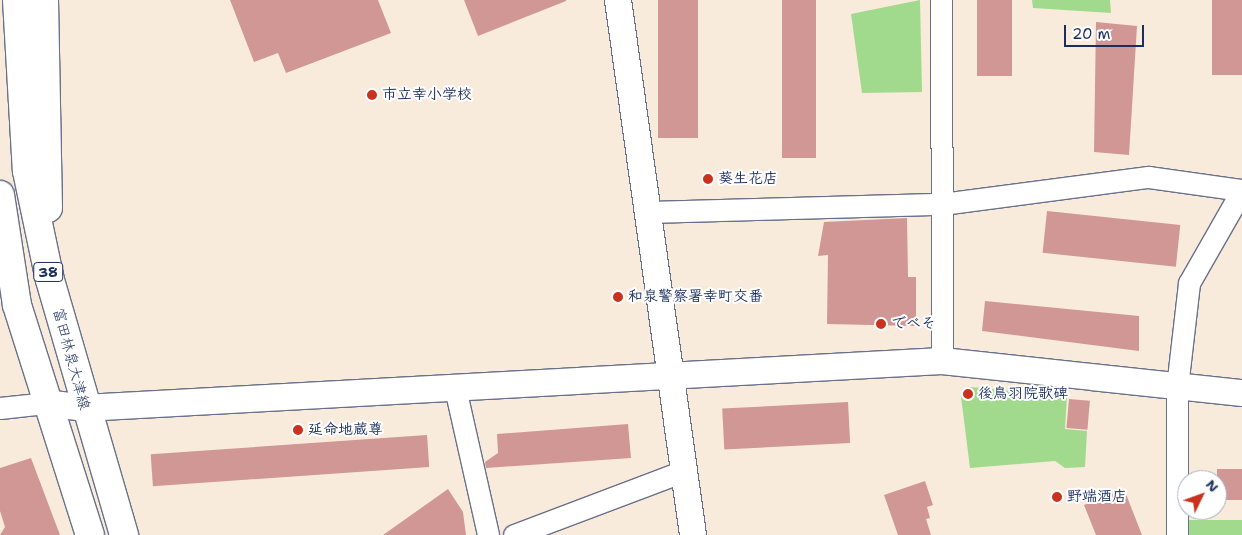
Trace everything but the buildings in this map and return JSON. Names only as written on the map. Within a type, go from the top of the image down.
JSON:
[{"type":"main road","name":"富田林泉大津線","points":[[17,0],[27,171],[50,280],[84,408],[124,535]]},
{"type":"main road","points":[[44,0],[50,280]]},
{"type":"main road","name":"38","points":[[0,195],[17,305],[45,403],[90,535]]},
{"type":"main road","points":[[0,266],[17,305]]},
{"type":"street","points":[[618,0],[649,212],[668,377],[693,535]]},
{"type":"street","points":[[941,0],[942,361]]},
{"type":"street","points":[[649,212],[942,204],[1148,177],[1242,190],[1189,283],[1177,388],[1177,535]]},
{"type":"street","points":[[0,408],[45,403],[84,408],[942,361],[1177,388],[1242,393]]},
{"type":"street","points":[[455,388],[488,535]]},
{"type":"street","points":[[514,535],[683,471]]},
{"type":"green space","points":[[920,0],[922,92],[862,93],[851,14]]},
{"type":"green space","points":[[1032,0],[1110,0],[1111,13],[1033,8]]},
{"type":"green space","points":[[970,387],[1067,396],[1065,429],[1087,431],[1085,467],[1065,468],[1055,461],[970,468],[961,397]]},
{"type":"green space","points":[[1184,520],[1242,520],[1242,535],[1184,535]]},
{"type":"place","name":"市立幸小学校","points":[[372,95]]},
{"type":"place","name":"葵生花店","points":[[708,179]]},
{"type":"place","name":"和泉警察署幸町交番","points":[[618,297]]},
{"type":"place","name":"でべそ","points":[[881,324]]},
{"type":"place","name":"後鳥羽院歌碑","points":[[968,394]]},
{"type":"place","name":"延命地蔵尊","points":[[298,430]]},
{"type":"place","name":"野端酒店","points":[[1057,497]]}]
